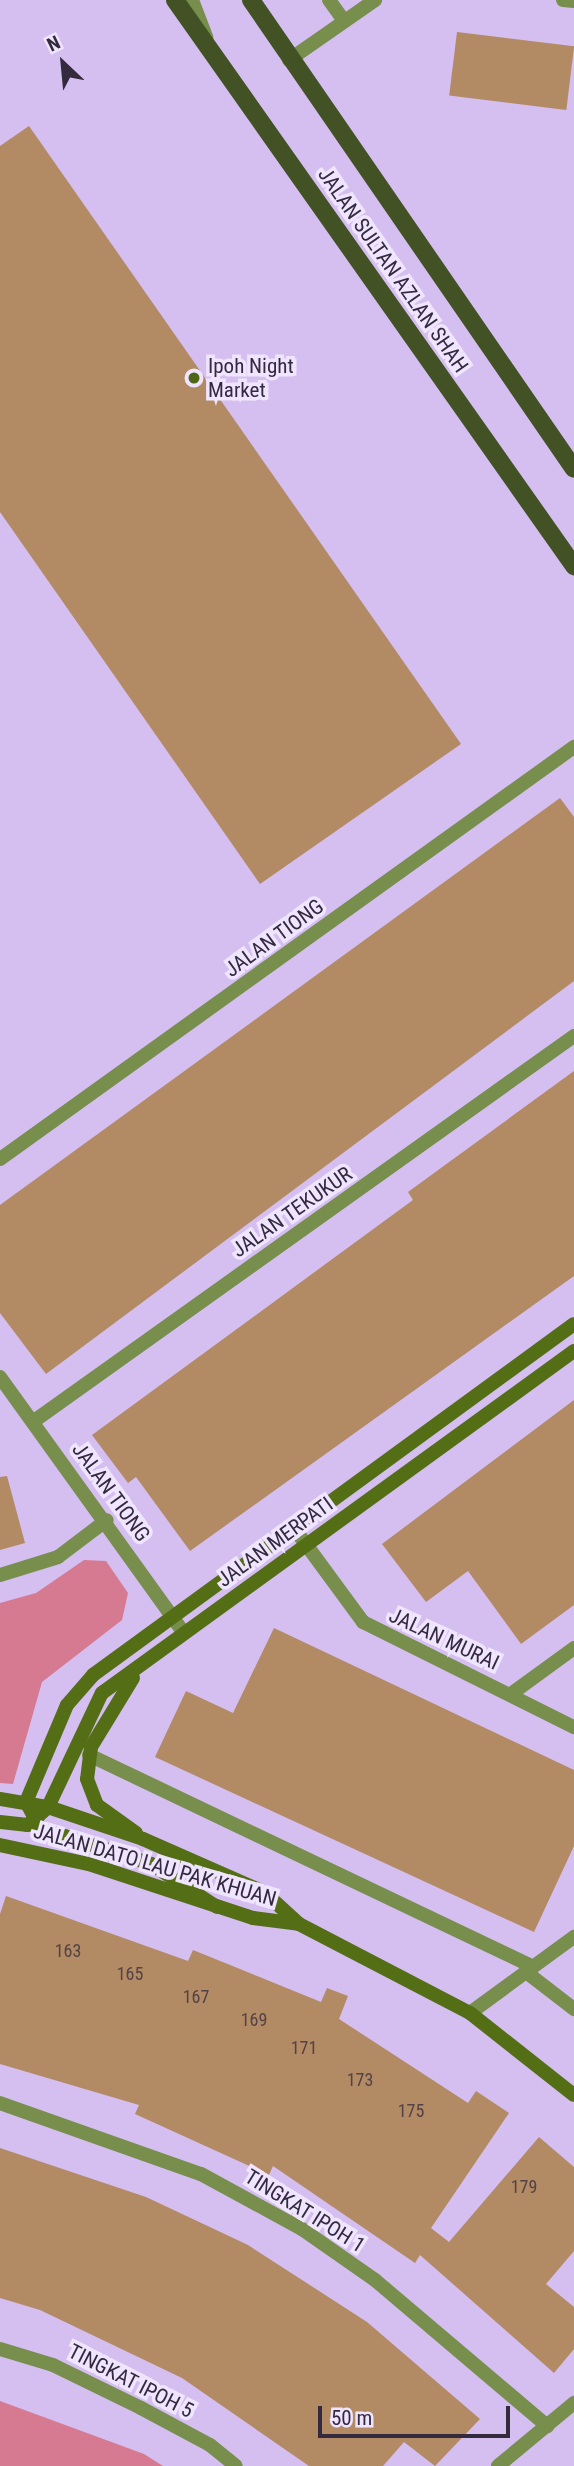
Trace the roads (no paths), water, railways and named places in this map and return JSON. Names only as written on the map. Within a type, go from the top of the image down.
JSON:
[{"type":"main road","name":"JALAN SULTAN AZLAN SHAH","points":[[175,0],[574,566]]},
{"type":"main road","name":"JALAN SULTAN AZLAN SHAH","points":[[251,0],[289,60],[574,469]]},
{"type":"main road","name":"JALAN MERPATI","points":[[26,1802],[67,1705],[93,1675],[574,1324]]},
{"type":"main road","name":"JALAN MERPATI","points":[[35,1822],[48,1807],[97,1700],[184,1633],[574,1351]]},
{"type":"main road","points":[[143,1839],[97,1805],[88,1779],[89,1755],[117,1697],[150,1659]]},
{"type":"main road","name":"JALAN DATO LAU PAK KHUAN","points":[[0,1799],[48,1807],[143,1839],[264,1892],[299,1924],[470,2013],[574,2095]]},
{"type":"main road","points":[[26,1802],[35,1822],[49,1835],[151,1864],[217,1907]]},
{"type":"main road","points":[[0,1822],[35,1822]]},
{"type":"main road","name":"JALAN DATO LAU PAK KHUAN","points":[[0,1845],[89,1864],[217,1907],[299,1924]]},
{"type":"street","points":[[192,0],[210,49]]},
{"type":"street","points":[[329,0],[344,22]]},
{"type":"street","points":[[289,60],[376,0]]},
{"type":"street","points":[[563,0],[574,1]]},
{"type":"street","name":"JALAN TIONG","points":[[0,1160],[573,748]]},
{"type":"street","name":"JALAN TEKUKUR","points":[[34,1421],[574,1036]]},
{"type":"street","points":[[517,1365],[530,1383]]},
{"type":"street","name":"JALAN TIONG","points":[[0,1377],[107,1520],[184,1633]]},
{"type":"street","points":[[0,1575],[58,1557],[107,1520]]},
{"type":"street","name":"JALAN MURAI","points":[[294,1528],[363,1622],[574,1727]]},
{"type":"street","points":[[511,1694],[574,1648]]},
{"type":"street","points":[[89,1755],[530,1969],[574,2009]]},
{"type":"street","points":[[470,2013],[574,1937]]},
{"type":"street","name":"TINGKAT IPOH 1","points":[[0,2103],[201,2174],[302,2230],[374,2280],[547,2426]]},
{"type":"street","name":"TINGKAT IPOH 5","points":[[0,2349],[53,2365],[141,2408],[236,2466]]},
{"type":"street","points":[[498,2466],[574,2403]]},
{"type":"place","name":"Ipoh Night Market","points":[[194,378]]}]
